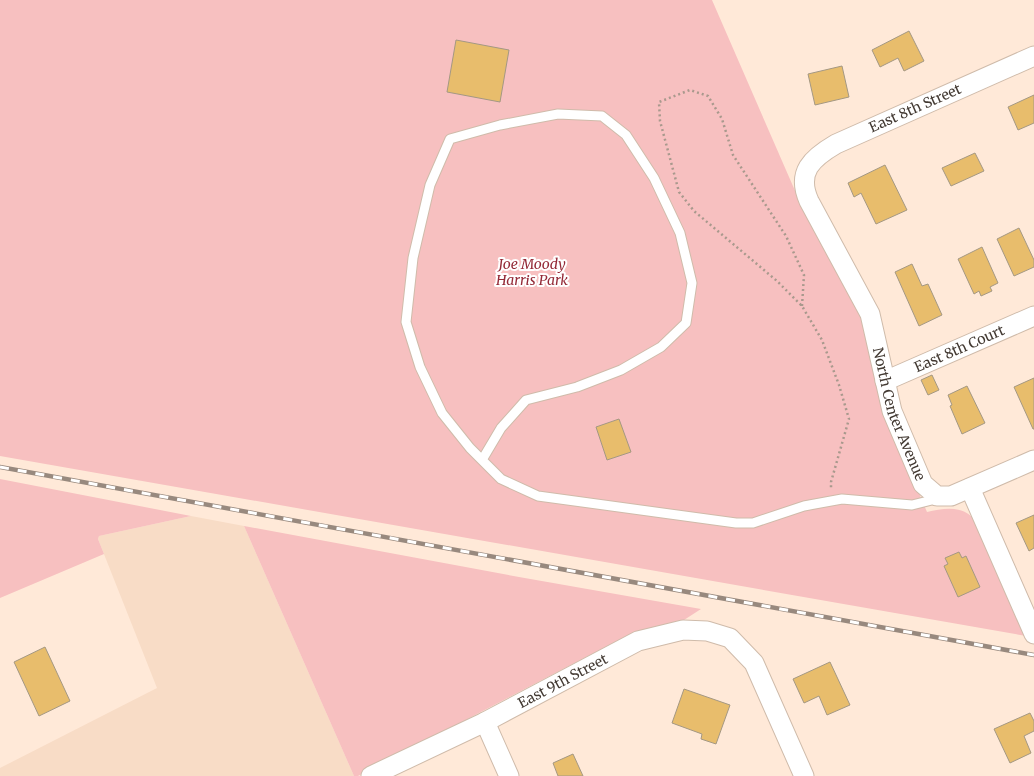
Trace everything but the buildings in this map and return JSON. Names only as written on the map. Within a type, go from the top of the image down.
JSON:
[{"type":"street","name":"East 8th Street","points":[[806,173],[817,156],[836,144],[1034,56]]},
{"type":"street","name":"North Center Avenue","points":[[806,173],[804,182],[807,196],[870,314],[895,418],[923,484],[931,492],[941,497]]},
{"type":"street","name":"East 8th Court","points":[[885,381],[1034,316]]},
{"type":"street","points":[[941,497],[955,495],[1034,460]]},
{"type":"street","points":[[970,488],[1034,634]]},
{"type":"street","name":"East 9th Street","points":[[371,776],[485,722],[638,641],[683,630],[707,631],[730,638],[754,663],[804,776]]},
{"type":"street","points":[[485,722],[509,776]]},
{"type":"lane","points":[[482,460],[501,428],[526,400],[577,387],[621,370],[661,347],[686,323],[692,283],[680,233],[654,178],[626,135],[602,116],[558,114],[500,124],[450,139],[430,185],[412,258],[406,322],[420,367],[442,413],[470,448],[482,460],[501,479],[538,496],[736,523],[753,523],[804,506],[842,499],[912,506],[941,497]]},
{"type":"path","points":[[802,306],[804,275],[786,236],[734,156],[722,119],[708,96],[690,90],[659,102],[660,122],[679,192],[694,211],[777,281],[802,306],[822,340],[839,384],[849,419],[831,482],[830,501]]},
{"type":"shaded area","points":[[191,516],[244,526],[354,776],[0,776],[0,768],[157,688],[98,539],[99,536]]},
{"type":"green space","name":"Joe Moody Harris Park","points":[[0,0],[712,0],[796,193],[862,315],[882,407],[927,512],[944,509],[956,509],[967,513],[972,517],[1026,636],[0,456]]},
{"type":"green space","points":[[0,479],[191,516],[99,536],[98,539],[104,554],[0,598]]},
{"type":"green space","points":[[244,526],[701,609],[684,620],[634,632],[358,776],[354,776]]},
{"type":"railway","points":[[0,467],[1034,655]]}]
